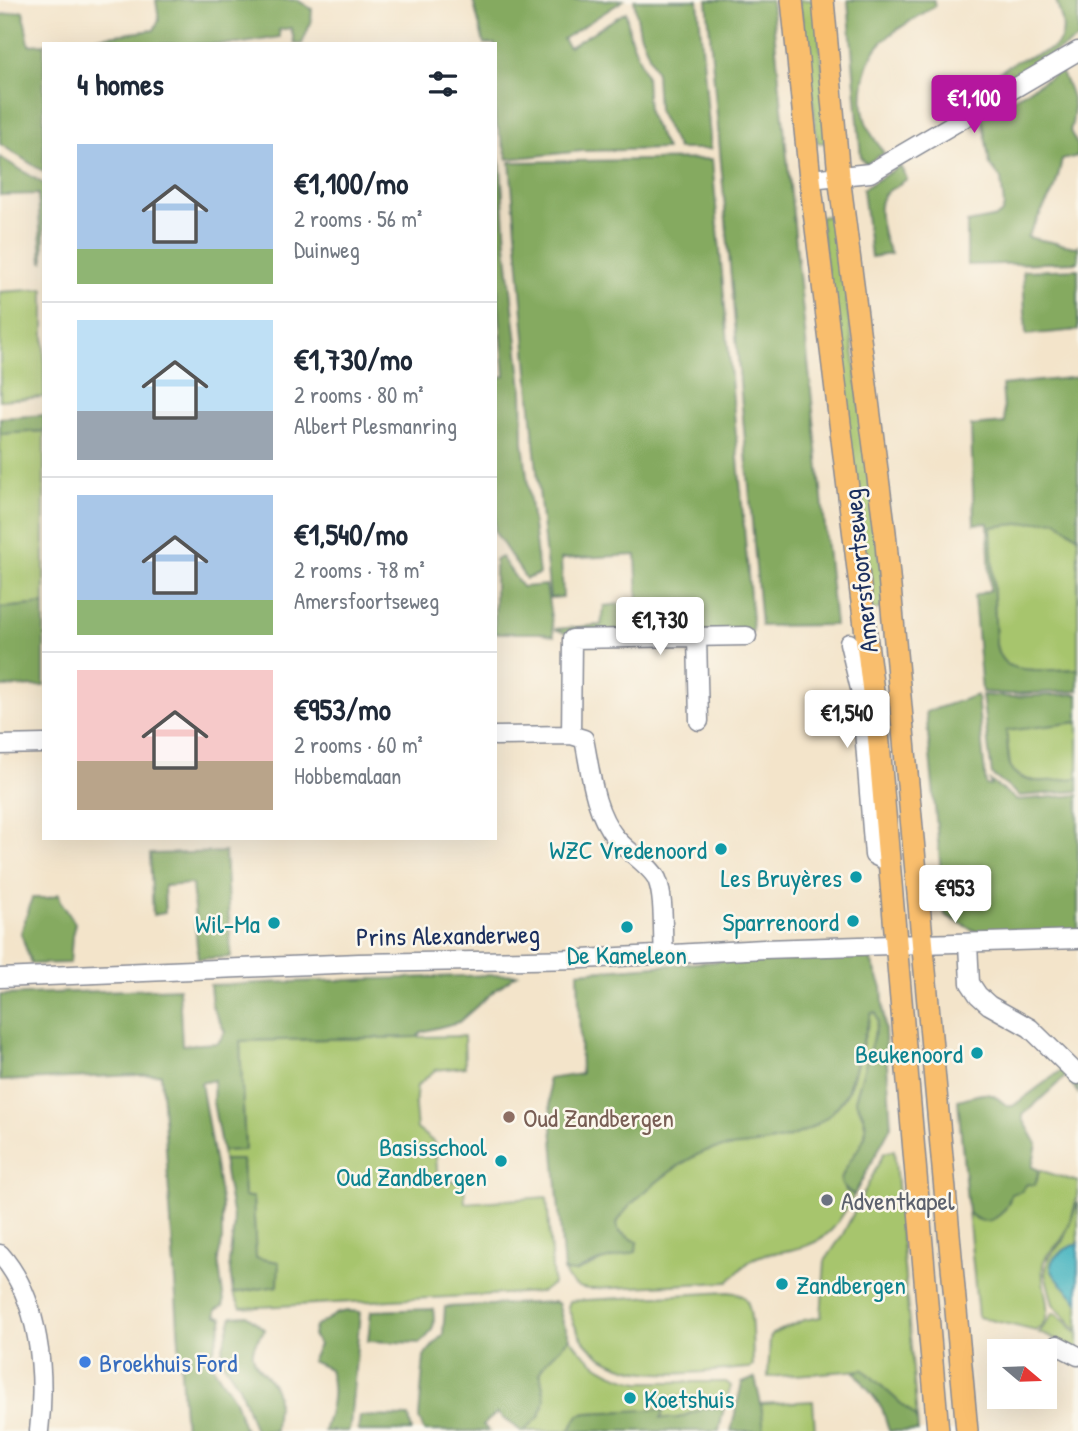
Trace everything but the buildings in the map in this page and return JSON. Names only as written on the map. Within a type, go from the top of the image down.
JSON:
[{"type":"main road","name":"Amersfoortseweg","points":[[792,0],[810,180],[869,640],[937,1431]]},
{"type":"main road","name":"Amersfoortseweg","points":[[823,0],[839,176],[885,532],[967,1431]]},
{"type":"street","points":[[810,180],[870,173],[1078,51]]},
{"type":"street","points":[[571,735],[572,639],[747,636]]},
{"type":"street","points":[[697,637],[699,721]]},
{"type":"street","name":"Amersfoortseweg","points":[[849,643],[861,692],[874,855],[890,863]]},
{"type":"street","points":[[497,736],[571,735],[584,739],[597,806],[606,825],[656,877],[661,895],[664,955]]},
{"type":"street","points":[[0,745],[42,744]]},
{"type":"street","name":"Prins Alexanderweg","points":[[0,978],[1078,939]]},
{"type":"street","points":[[968,944],[971,984],[978,995],[989,1005],[1030,1028],[1078,1075]]},
{"type":"street","points":[[0,1254],[26,1297],[38,1339],[42,1392],[38,1431]]},
{"type":"street","points":[[1058,1345],[1078,1356]]},
{"type":"green space","points":[[156,0],[297,0],[312,9],[311,22],[303,42],[294,42],[291,28],[279,30],[280,37],[250,42],[60,42],[154,30],[159,20]]},
{"type":"green space","points":[[473,0],[624,0],[563,39],[569,47],[626,12],[630,36],[646,76],[648,112],[666,149],[582,151],[508,159],[497,126],[497,42],[484,42]]},
{"type":"green space","points":[[634,0],[698,0],[711,149],[678,149],[658,110],[656,73],[640,33]]},
{"type":"green space","points":[[707,0],[771,0],[835,625],[761,626]]},
{"type":"green space","points":[[799,0],[816,0],[829,142],[817,143]]},
{"type":"green space","points":[[848,0],[934,0],[935,6],[899,28],[881,43],[870,60],[864,82],[864,115],[884,153],[866,164],[861,158]]},
{"type":"green space","points":[[1056,0],[1078,0],[1078,39],[972,101],[1007,67],[1047,51],[1058,43],[1063,28]]},
{"type":"green space","points":[[23,11],[29,45],[42,44],[42,171],[0,144],[0,15]]},
{"type":"green space","points":[[1061,71],[1073,100],[1074,114],[1070,131],[1078,146],[1078,156],[1062,160],[1055,188],[1027,237],[1075,247],[1078,245],[1078,262],[967,265],[967,223],[997,217],[1004,206],[1001,179],[990,165],[982,117]]},
{"type":"green space","points":[[497,153],[501,167],[506,245],[522,388],[523,443],[539,574],[526,579],[497,535],[497,378],[505,376],[497,285]]},
{"type":"green space","points":[[0,157],[42,183],[42,262],[38,194],[0,195]]},
{"type":"green space","points":[[712,159],[753,631],[570,635],[555,629],[601,625],[604,606],[638,602],[636,555],[561,559],[563,597],[550,598],[510,162]]},
{"type":"green space","points":[[900,166],[907,179],[884,195],[880,208],[883,233],[891,254],[871,257],[863,189]]},
{"type":"green space","points":[[836,215],[886,608],[871,610],[820,217]]},
{"type":"green space","points":[[1078,269],[1078,330],[1026,335],[1023,271]]},
{"type":"green space","points":[[42,289],[42,397],[0,400],[0,292]]},
{"type":"green space","points":[[1078,377],[1078,537],[1056,520],[991,527],[996,645],[1000,656],[1007,664],[1021,669],[1078,669],[1078,691],[1010,694],[982,692],[974,596],[990,590],[988,523],[974,524],[971,426],[1005,423],[1002,385]]},
{"type":"green space","points":[[42,415],[42,431],[0,434],[0,418]]},
{"type":"green space","points":[[42,431],[42,604],[0,608],[0,434]]},
{"type":"green space","points":[[1056,520],[1078,537],[1078,669],[1041,670],[1013,667],[1003,660],[996,645],[991,526]]},
{"type":"green space","points":[[501,557],[522,587],[546,585],[554,636],[543,633],[497,633],[497,559]]},
{"type":"green space","points":[[42,604],[42,686],[0,687],[0,608]]},
{"type":"green space","points":[[1078,694],[1078,722],[1006,731],[1009,761],[1014,773],[1021,778],[1040,781],[1078,778],[1078,791],[1020,796],[992,775],[982,695],[1010,697]]},
{"type":"green space","points":[[977,695],[986,785],[991,786],[990,781],[1017,800],[1078,795],[1078,933],[979,933],[945,915],[926,712]]},
{"type":"green space","points":[[1078,722],[1078,778],[1032,780],[1023,778],[1010,766],[1006,730]]},
{"type":"green space","points":[[225,852],[231,957],[198,959],[192,884],[164,886],[165,913],[153,915],[150,854]]},
{"type":"green space","points":[[59,894],[61,902],[75,923],[70,963],[31,964],[21,933],[32,898],[48,898]]},
{"type":"green space","points":[[869,956],[882,987],[891,1126],[854,1195],[842,1186],[841,1179],[866,1133],[863,1113],[855,1100],[878,1021],[874,1012],[871,1014],[847,1092],[827,1117],[815,1126],[787,1138],[713,1149],[698,1154],[645,1192],[617,1223],[619,1232],[637,1242],[636,1252],[597,1262],[575,1272],[564,1271],[548,1079],[581,1074],[578,972],[774,957]]},
{"type":"green space","points":[[517,974],[459,1022],[421,1032],[417,1037],[240,1041],[245,1150],[222,1151],[213,1102],[214,1080],[201,1083],[222,1206],[222,1242],[218,1259],[224,1302],[223,1306],[216,1310],[216,1315],[223,1318],[210,1362],[235,1400],[245,1431],[185,1431],[161,1074],[0,1081],[0,995],[179,988],[182,1045],[218,1043],[225,1032],[212,1006],[210,985]]},
{"type":"green space","points":[[874,1012],[878,1021],[855,1100],[865,1122],[864,1139],[841,1179],[846,1191],[854,1195],[832,1230],[807,1246],[757,1257],[728,1282],[593,1289],[579,1287],[569,1280],[564,1271],[592,1265],[637,1242],[616,1229],[619,1219],[641,1194],[687,1160],[712,1149],[784,1139],[811,1126],[837,1106],[851,1084],[871,1014]]},
{"type":"green space","points":[[464,1036],[465,1067],[435,1070],[417,1086],[417,1129],[435,1143],[438,1182],[464,1181],[465,1203],[547,1197],[553,1284],[541,1292],[241,1308],[233,1293],[278,1286],[278,1262],[256,1258],[253,1198],[244,1198],[242,1160],[223,1160],[222,1151],[245,1149],[240,1041]]},
{"type":"green space","points":[[1063,1069],[1078,1083],[1078,1093],[1066,1076],[1023,1115],[1037,1144],[1032,1167],[1039,1170],[1035,1185],[1027,1184],[1022,1191],[1011,1194],[1005,1208],[995,1218],[982,1221],[975,1218],[968,1212],[958,1100],[989,1094],[1007,1106],[1013,1106]]},
{"type":"green space","points":[[894,1150],[917,1418],[862,1370],[768,1377],[772,1334],[804,1320],[821,1317],[825,1261],[843,1234],[884,1153]]},
{"type":"green space","points":[[223,1160],[242,1160],[244,1197],[253,1197],[256,1258],[279,1262],[278,1286],[233,1293],[229,1263],[234,1224]]},
{"type":"green space","points":[[1039,1170],[1078,1182],[1078,1189],[1062,1239],[1044,1261],[1042,1274],[1047,1309],[1043,1324],[1036,1331],[978,1317],[968,1212],[982,1220],[995,1218],[1006,1208],[1011,1194],[1037,1180]]},
{"type":"green space","points":[[1078,1202],[1078,1243],[1052,1261],[1078,1302],[1078,1331],[1053,1304],[1045,1274],[1048,1258],[1063,1241]]},
{"type":"green space","points":[[738,1293],[748,1303],[753,1366],[749,1368],[661,1373],[618,1365],[600,1356],[584,1341],[576,1329],[568,1307],[570,1301]]},
{"type":"green space","points":[[558,1303],[570,1338],[545,1363],[540,1372],[545,1398],[539,1417],[524,1431],[497,1413],[483,1425],[489,1431],[424,1431],[419,1418],[424,1356],[443,1334],[445,1307]]},
{"type":"green space","points":[[433,1309],[432,1329],[420,1343],[368,1341],[371,1311]]},
{"type":"green space","points":[[360,1312],[350,1426],[348,1431],[324,1431],[331,1408],[332,1385],[329,1369],[311,1361],[319,1345],[313,1335],[315,1327],[338,1313]]},
{"type":"green space","points":[[1053,1313],[1057,1314],[1078,1334],[1078,1349],[1057,1339],[1039,1333]]},
{"type":"green space","points":[[247,1315],[265,1330],[256,1341],[253,1351],[257,1365],[273,1384],[276,1392],[275,1431],[255,1431],[239,1386],[220,1357],[232,1316]]},
{"type":"green space","points":[[570,1338],[592,1361],[630,1380],[726,1382],[731,1386],[724,1408],[705,1408],[678,1418],[661,1418],[663,1410],[587,1413],[579,1415],[569,1431],[524,1431],[537,1417],[544,1401],[542,1367]]},
{"type":"green space","points":[[863,1369],[917,1418],[918,1431],[889,1431],[882,1408],[855,1372]]},
{"type":"green space","points":[[755,1378],[764,1431],[731,1431],[742,1383]]},
{"type":"green space","points":[[813,1401],[815,1431],[764,1431],[761,1404]]},
{"type":"green space","points":[[705,1408],[724,1408],[719,1431],[569,1431],[579,1415],[587,1413],[664,1409],[661,1418],[678,1418]]},
{"type":"green space","points":[[360,1416],[409,1417],[412,1431],[358,1431]]},
{"type":"water","points":[[1078,1243],[1078,1302],[1056,1278],[1051,1265],[1054,1258]]},
{"type":"place","name":"WZC Vredenoord","points":[[721,849]]},
{"type":"place","name":"Les Bruyères","points":[[856,877]]},
{"type":"place","name":"Sparrenoord","points":[[853,921]]},
{"type":"place","name":"Wil-Ma","points":[[274,923]]},
{"type":"place","name":"De Kameleon","points":[[627,927]]},
{"type":"place","name":"Beukenoord","points":[[977,1053]]},
{"type":"place","name":"Oud Zandbergen","points":[[509,1117]]},
{"type":"place","name":"Basisschool Oud Zandbergen","points":[[501,1161]]},
{"type":"place","name":"Adventkapel","points":[[827,1200]]},
{"type":"place","name":"Zandbergen","points":[[782,1284]]},
{"type":"place","name":"Broekhuis Ford","points":[[85,1362]]},
{"type":"place","name":"Koetshuis","points":[[630,1398]]}]
